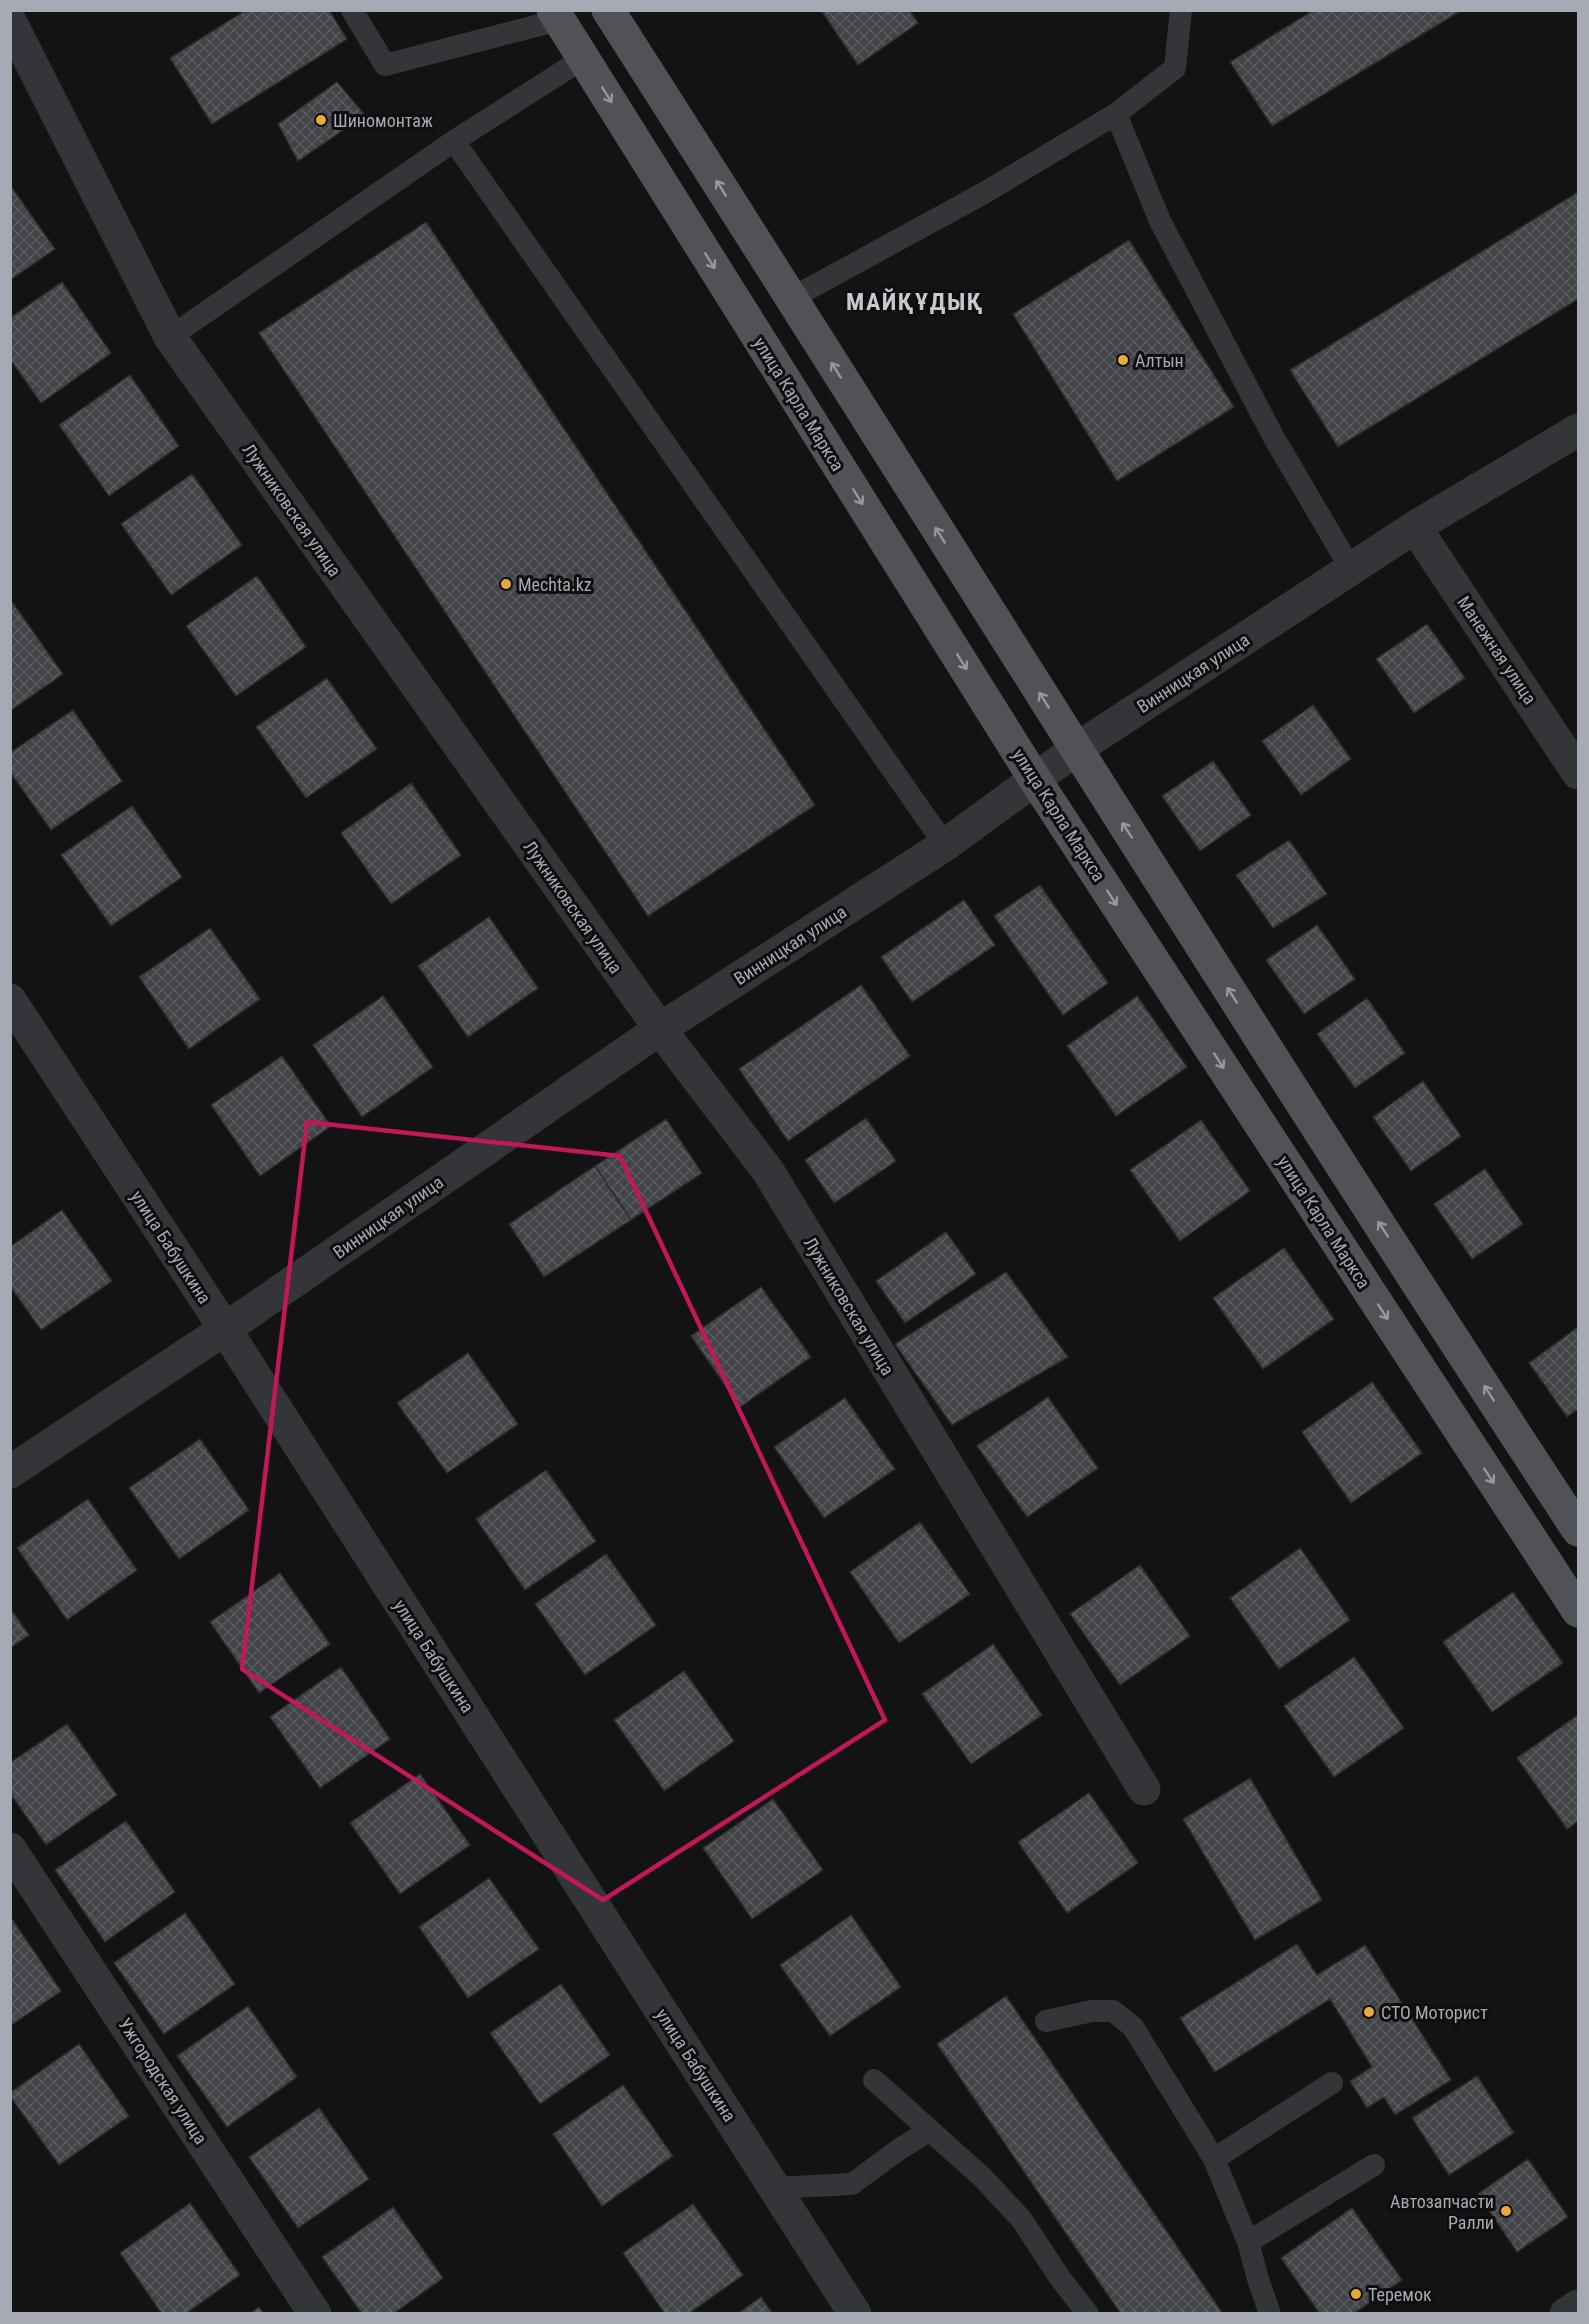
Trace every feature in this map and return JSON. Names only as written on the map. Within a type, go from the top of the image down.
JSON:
[{"type":"main road","points":[[608,10],[1075,750],[1578,1530]]},
{"type":"main road","name":"улица Карла Маркса","points":[[556,15],[1035,778],[1578,1611]]},
{"type":"street","name":"Лужниковская улица","points":[[10,19],[170,337],[660,1029],[768,1171],[1144,1789]]},
{"type":"street","name":"Винницкая улица","points":[[10,1472],[225,1329],[660,1029],[945,845],[1075,750],[1415,527],[1578,430]]},
{"type":"street","name":"Манежная улица","points":[[1415,527],[1578,773]]},
{"type":"street","name":"улица Бабушкина","points":[[10,999],[225,1329],[855,2313]]},
{"type":"street","name":"Ужгородская улица","points":[[10,1849],[315,2313]]},
{"type":"street","points":[[1566,2313],[1578,2306]]},
{"type":"lane","points":[[10,19],[14,10]]},
{"type":"lane","points":[[352,10],[385,65],[556,15]]},
{"type":"lane","points":[[790,299],[984,193],[1116,114],[1175,68],[1181,10]]},
{"type":"lane","points":[[170,337],[454,141],[584,58]]},
{"type":"lane","points":[[1116,114],[1160,221],[1273,436],[1351,569]]},
{"type":"lane","points":[[454,141],[945,845]]},
{"type":"lane","points":[[1046,2021],[1092,2011],[1113,2011],[1133,2027],[1214,2159],[1248,2242],[1270,2313]]},
{"type":"lane","points":[[874,2080],[983,2178],[1022,2220],[1060,2278],[1088,2313]]},
{"type":"lane","points":[[1214,2159],[1332,2083]]},
{"type":"lane","points":[[774,2188],[852,2184],[901,2148],[929,2131]]},
{"type":"lane","points":[[1248,2242],[1374,2165]]},
{"type":"highlighted area","points":[[307,1122],[620,1156],[885,1720],[603,1900],[242,1669]]},
{"type":"building","points":[[246,10],[329,10],[347,39],[212,124],[170,58]]},
{"type":"building","points":[[821,10],[909,10],[918,23],[858,65]]},
{"type":"building","points":[[1314,10],[1462,10],[1272,126],[1230,62]]},
{"type":"building","name":"Шиномонтаж","points":[[337,82],[365,115],[298,161],[278,124]]},
{"type":"building","points":[[10,185],[55,249],[10,280]]},
{"type":"building","points":[[1578,192],[1578,299],[1338,447],[1290,370]]},
{"type":"building","points":[[426,222],[815,805],[648,916],[259,333]]},
{"type":"building","name":"Алтын","points":[[1129,240],[1234,407],[1117,481],[1013,314]]},
{"type":"building","points":[[62,282],[111,353],[41,403],[10,359],[10,318]]},
{"type":"building","points":[[130,375],[179,446],[109,496],[59,425]]},
{"type":"building","points":[[192,474],[242,545],[171,595],[121,524]]},
{"type":"building","points":[[257,576],[306,647],[236,696],[186,626]]},
{"type":"building","points":[[13,603],[63,674],[10,711],[10,605]]},
{"type":"building","points":[[1427,624],[1465,678],[1414,713],[1376,659]]},
{"type":"building","points":[[327,678],[377,749],[306,798],[256,727]]},
{"type":"building","points":[[1313,705],[1351,759],[1301,795],[1262,741]]},
{"type":"building","points":[[73,710],[122,781],[51,830],[10,772],[10,753]]},
{"type":"building","points":[[1213,761],[1251,815],[1200,851],[1162,796]]},
{"type":"building","points":[[411,783],[461,855],[391,904],[341,833]]},
{"type":"building","points":[[132,806],[182,877],[111,926],[61,855]]},
{"type":"building","points":[[1289,840],[1327,894],[1273,928],[1236,875]]},
{"type":"building","points":[[1040,885],[1108,983],[1063,1015],[994,916]]},
{"type":"building","points":[[964,900],[995,945],[912,1002],[881,957]]},
{"type":"building","points":[[489,917],[538,988],[468,1037],[418,966]]},
{"type":"building","points":[[1317,925],[1355,979],[1304,1014],[1266,960]]},
{"type":"building","points":[[210,928],[260,999],[189,1049],[139,977]]},
{"type":"building","points":[[861,985],[910,1056],[788,1141],[739,1069]]},
{"type":"building","points":[[383,996],[433,1067],[362,1117],[313,1045]]},
{"type":"building","points":[[1137,996],[1187,1067],[1116,1116],[1067,1046]]},
{"type":"building","points":[[1367,998],[1405,1053],[1355,1088],[1317,1034]]},
{"type":"building","points":[[282,1056],[331,1126],[260,1176],[211,1105]]},
{"type":"building","points":[[1423,1081],[1461,1136],[1411,1171],[1373,1117]]},
{"type":"building","points":[[866,1118],[896,1161],[834,1203],[805,1160]]},
{"type":"building","points":[[666,1119],[702,1173],[631,1220],[595,1166]]},
{"type":"building","points":[[1201,1120],[1250,1191],[1180,1241],[1130,1170]]},
{"type":"building","points":[[595,1166],[631,1220],[544,1277],[509,1224]]},
{"type":"building","points":[[1485,1169],[1523,1224],[1472,1259],[1434,1204]]},
{"type":"building","points":[[62,1210],[112,1281],[41,1330],[10,1286],[10,1247]]},
{"type":"building","points":[[946,1232],[976,1274],[905,1323],[876,1281]]},
{"type":"building","points":[[1284,1248],[1334,1319],[1263,1369],[1213,1298]]},
{"type":"building","points":[[1006,1272],[1068,1357],[952,1425],[895,1344]]},
{"type":"building","points":[[761,1287],[811,1357],[740,1407],[691,1336]]},
{"type":"building","points":[[1578,1327],[1578,1409],[1567,1417],[1529,1363]]},
{"type":"building","points":[[468,1353],[518,1424],[447,1473],[397,1403]]},
{"type":"building","points":[[1372,1382],[1422,1453],[1351,1503],[1302,1432]]},
{"type":"building","points":[[1048,1397],[1098,1468],[1027,1517],[977,1446]]},
{"type":"building","points":[[845,1398],[895,1469],[824,1518],[774,1447]]},
{"type":"building","points":[[200,1439],[249,1510],[179,1559],[129,1488]]},
{"type":"building","points":[[546,1470],[596,1541],[525,1590],[476,1519]]},
{"type":"building","points":[[88,1499],[137,1570],[67,1620],[17,1548]]},
{"type":"building","points":[[920,1522],[970,1594],[899,1643],[850,1572]]},
{"type":"building","points":[[1300,1548],[1350,1620],[1279,1669],[1230,1598]]},
{"type":"building","points":[[606,1554],[656,1625],[585,1675],[535,1604]]},
{"type":"building","points":[[1140,1565],[1190,1636],[1120,1685],[1070,1614]]},
{"type":"building","points":[[280,1573],[330,1644],[259,1693],[210,1622]]},
{"type":"building","points":[[1513,1592],[1563,1663],[1492,1712],[1443,1642]]},
{"type":"building","points":[[10,1608],[29,1635],[10,1648]]},
{"type":"building","points":[[993,1644],[1042,1715],[971,1764],[922,1694]]},
{"type":"building","points":[[1354,1657],[1404,1728],[1334,1777],[1284,1706]]},
{"type":"building","points":[[341,1667],[390,1739],[320,1788],[270,1717]]},
{"type":"building","points":[[684,1671],[734,1741],[664,1791],[614,1720]]},
{"type":"building","points":[[1578,1715],[1578,1821],[1567,1829],[1517,1758]]},
{"type":"building","points":[[67,1724],[117,1795],[46,1845],[10,1793],[10,1763]]},
{"type":"building","points":[[420,1774],[470,1845],[400,1894],[350,1823]]},
{"type":"building","points":[[1250,1778],[1322,1900],[1255,1940],[1183,1819]]},
{"type":"building","points":[[1089,1793],[1138,1863],[1067,1913],[1018,1842]]},
{"type":"building","points":[[773,1799],[823,1870],[752,1919],[703,1848]]},
{"type":"building","points":[[126,1821],[175,1892],[105,1942],[55,1870]]},
{"type":"building","points":[[489,1878],[539,1949],[468,1998],[419,1927]]},
{"type":"building","points":[[185,1913],[235,1984],[164,2034],[114,1963]]},
{"type":"building","points":[[851,1915],[901,1987],[830,2036],[780,1965]]},
{"type":"building","points":[[12,1919],[61,1991],[10,2026],[10,1920]]},
{"type":"building","points":[[1297,1944],[1317,1975],[1365,1945],[1451,2080],[1395,2115],[1384,2097],[1367,2108],[1350,2081],[1372,2067],[1330,1999],[1215,2072],[1180,2018]]},
{"type":"building","points":[[561,1984],[610,2055],[540,2104],[490,2033]]},
{"type":"building","points":[[1006,1996],[1223,2314],[1121,2314],[937,2044]]},
{"type":"building","points":[[248,2006],[297,2077],[227,2127],[177,2056]]},
{"type":"building","points":[[79,2044],[129,2116],[59,2165],[10,2093]]},
{"type":"building","points":[[1477,2076],[1514,2133],[1449,2175],[1412,2118]]},
{"type":"building","points":[[623,2085],[673,2156],[602,2206],[553,2134]]},
{"type":"building","points":[[319,2108],[369,2179],[298,2228],[249,2157]]},
{"type":"building","points":[[1528,2159],[1568,2217],[1517,2252],[1478,2194]]},
{"type":"building","points":[[190,2203],[240,2275],[185,2314],[162,2314],[120,2253]]},
{"type":"building","points":[[693,2204],[743,2275],[688,2314],[665,2314],[623,2253]]},
{"type":"building","points":[[393,2207],[443,2278],[393,2314],[362,2314],[322,2257]]},
{"type":"building","points":[[1352,2208],[1402,2280],[1353,2314],[1320,2314],[1281,2258]]},
{"type":"building","points":[[761,2297],[773,2314],[737,2314]]},
{"type":"building","points":[[259,2307],[264,2314],[250,2314]]},
{"type":"place","name":"Шиномонтаж","points":[[321,120]]},
{"type":"place","name":"Алтын","points":[[1123,360]]},
{"type":"place","name":"Mechta.kz","points":[[506,584]]},
{"type":"place","name":"СТО Моторист","points":[[1369,2012]]},
{"type":"place","name":"Автозапчасти Ралли","points":[[1506,2211]]},
{"type":"place","name":"Теремок","points":[[1356,2294]]},
{"type":"district","name":"МАЙҚҰДЫҚ","points":[[915,302]]}]
